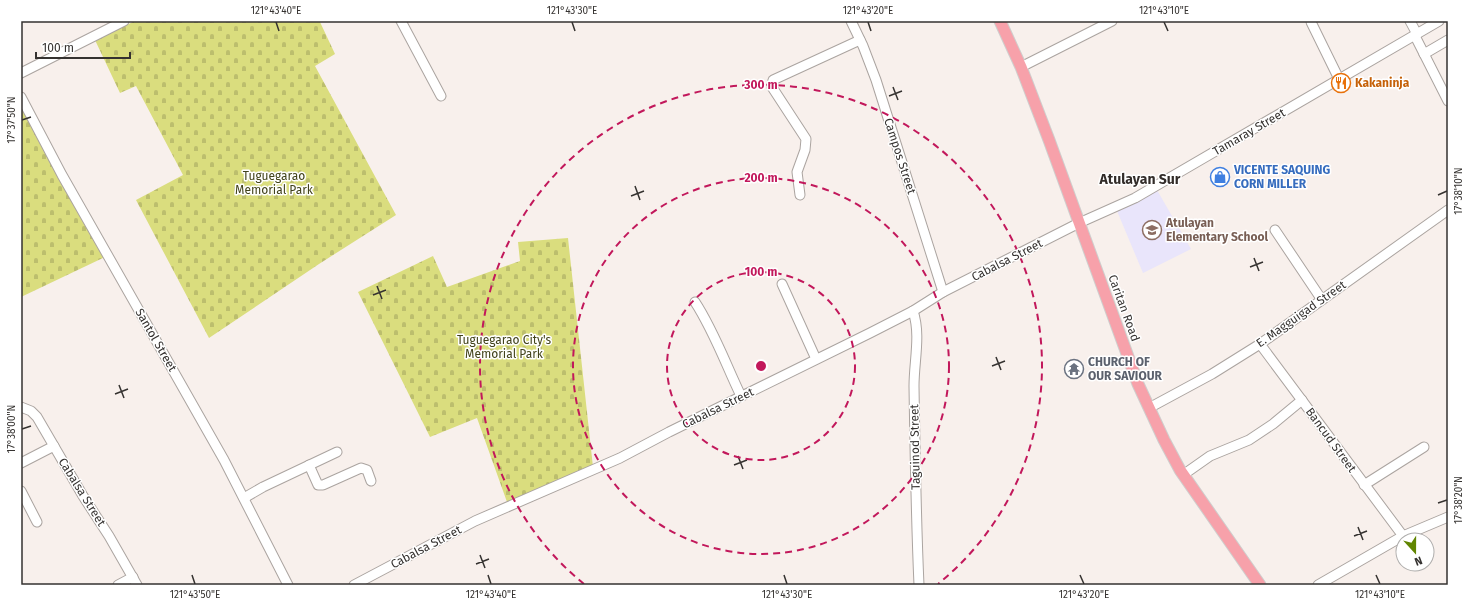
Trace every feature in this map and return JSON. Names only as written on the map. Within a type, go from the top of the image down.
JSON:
[{"type":"main road","name":"Caritan Road","points":[[1000,21],[1021,67],[1138,384],[1149,408],[1183,475],[1260,585]]},
{"type":"street","points":[[21,73],[124,21]]},
{"type":"street","points":[[401,21],[441,96]]},
{"type":"street","name":"Campos Street","points":[[851,21],[876,80],[944,292]]},
{"type":"street","points":[[1021,67],[1112,21]]},
{"type":"street","points":[[1410,21],[1424,54],[1448,102]]},
{"type":"street","name":"Tamaray Street","points":[[1079,223],[1118,207],[1144,193],[1439,21]]},
{"type":"street","points":[[1311,22],[1339,79]]},
{"type":"street","points":[[800,195],[797,172],[805,150],[806,139],[772,87],[773,80],[860,40]]},
{"type":"street","points":[[1424,54],[1448,40]]},
{"type":"street","name":"Santol Street","points":[[21,97],[159,348],[224,460],[288,585]]},
{"type":"street","name":"E. Magguigad Street","points":[[1149,408],[1212,374],[1260,344],[1448,210]]},
{"type":"street","name":"Cabalsa Street","points":[[354,585],[475,521],[620,458],[669,432],[913,311],[944,292],[1079,223]]},
{"type":"street","points":[[1275,230],[1322,300]]},
{"type":"street","points":[[782,284],[816,359]]},
{"type":"street","points":[[695,302],[711,329],[741,396]]},
{"type":"street","name":"Taguinod Street","points":[[913,311],[918,329],[914,369],[918,585]]},
{"type":"street","name":"Bancud Street","points":[[1260,344],[1400,532]]},
{"type":"street","points":[[1183,475],[1210,456],[1249,440],[1273,424],[1302,400]]},
{"type":"street","name":"Cabalsa Street","points":[[21,407],[31,411],[37,417],[135,581]]},
{"type":"street","points":[[21,463],[54,446]]},
{"type":"street","points":[[1364,485],[1424,447]]},
{"type":"street","points":[[244,498],[263,487],[337,452]]},
{"type":"street","points":[[309,465],[318,485],[323,485],[362,468],[367,470],[371,481]]},
{"type":"street","points":[[21,491],[37,522]]},
{"type":"street","points":[[1412,532],[1448,517]]},
{"type":"street","points":[[1318,585],[1395,541]]},
{"type":"street","points":[[118,585],[135,581]]},
{"type":"shaded area","name":"Atulayan Elementary School","points":[[1157,190],[1191,249],[1143,273],[1117,211]]},
{"type":"green space","name":"Tuguegarao Memorial Park","points":[[135,21],[321,21],[320,22],[335,54],[315,66],[396,215],[319,264],[209,338],[136,200],[183,175],[136,86],[120,93],[95,40]]},
{"type":"green space","points":[[21,104],[105,257],[21,297]]},
{"type":"green space","name":"Tuguegarao City's Memorial Park","points":[[568,238],[593,467],[507,502],[477,418],[430,437],[358,292],[433,256],[447,287],[520,261],[518,242]]},
{"type":"place","name":"Kakaninja","points":[[1341,83]]},
{"type":"place","name":"VICENTE SAQUING CORN MILLER","points":[[1220,177]]},
{"type":"place","name":"Atulayan Elementary School","points":[[1152,230]]},
{"type":"place","name":"CHURCH OF OUR SAVIOUR","points":[[1074,369]]},
{"type":"district","name":"Atulayan Sur","points":[[1140,179]]}]
